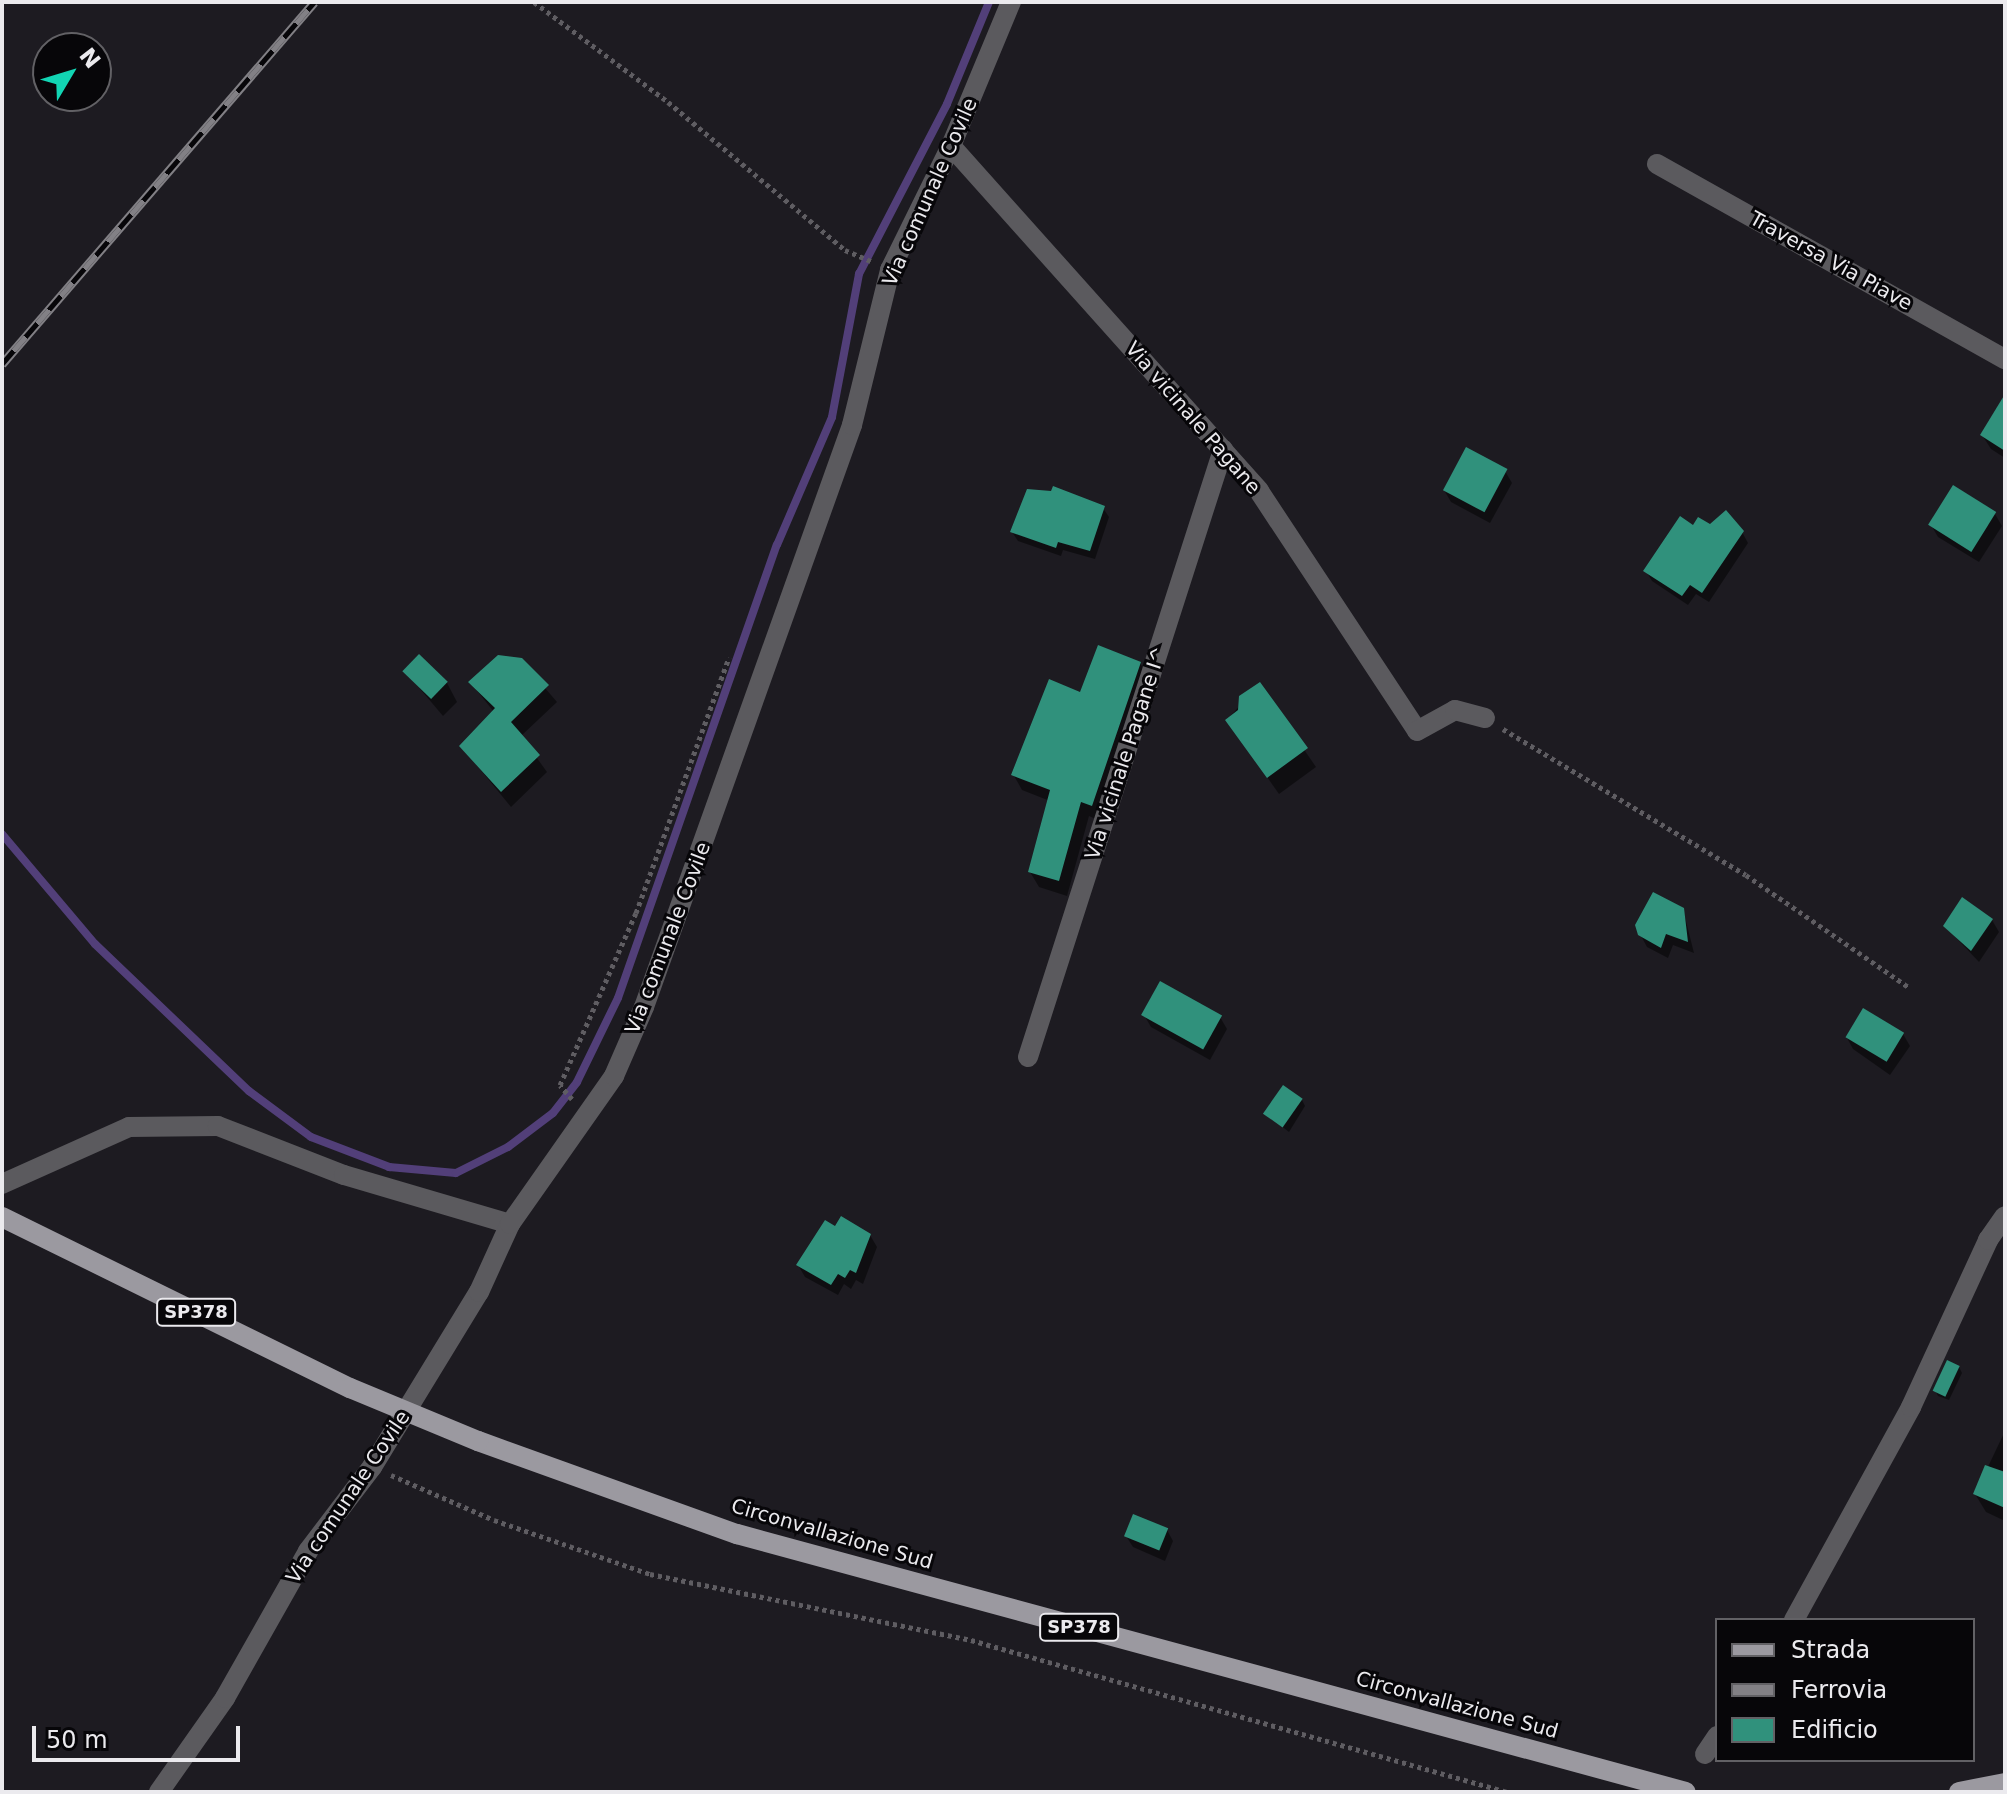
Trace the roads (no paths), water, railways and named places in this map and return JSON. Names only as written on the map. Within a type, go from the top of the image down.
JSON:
[{"type":"main road","name":"Circonvallazione Sud","points":[[2,1217],[350,1388],[478,1441],[737,1534],[1686,1792]]},
{"type":"main road","points":[[1959,1792],[2005,1783]]},
{"type":"street","name":"Via comunale Covile","points":[[159,1792],[225,1698],[308,1551],[372,1467],[479,1292],[510,1224],[588,1118],[644,1007],[852,425],[890,270],[951,146],[1011,2]]},
{"type":"street","name":"Via vicinale Pagane","points":[[951,146],[1259,491],[1417,731],[1455,710],[1485,718]]},
{"type":"street","name":"Traversa Via Piave","points":[[1657,164],[2005,359]]},
{"type":"street","name":"Via vicinale Pagane I^","points":[[1028,1057],[1223,450]]},
{"type":"street","points":[[2,1184],[129,1127],[218,1126],[357,1179],[510,1224]]},
{"type":"street","points":[[1795,1618],[1911,1407],[1988,1240],[2005,1216]]},
{"type":"street","points":[[1705,1754],[1715,1739]]},
{"type":"waterway","points":[[2,834],[95,944],[249,1091],[311,1137],[389,1167],[456,1173],[508,1147],[553,1113],[577,1082],[618,998],[777,545],[832,417],[859,274],[947,104],[989,2]]},
{"type":"railway","points":[[2,364],[314,2]]}]
